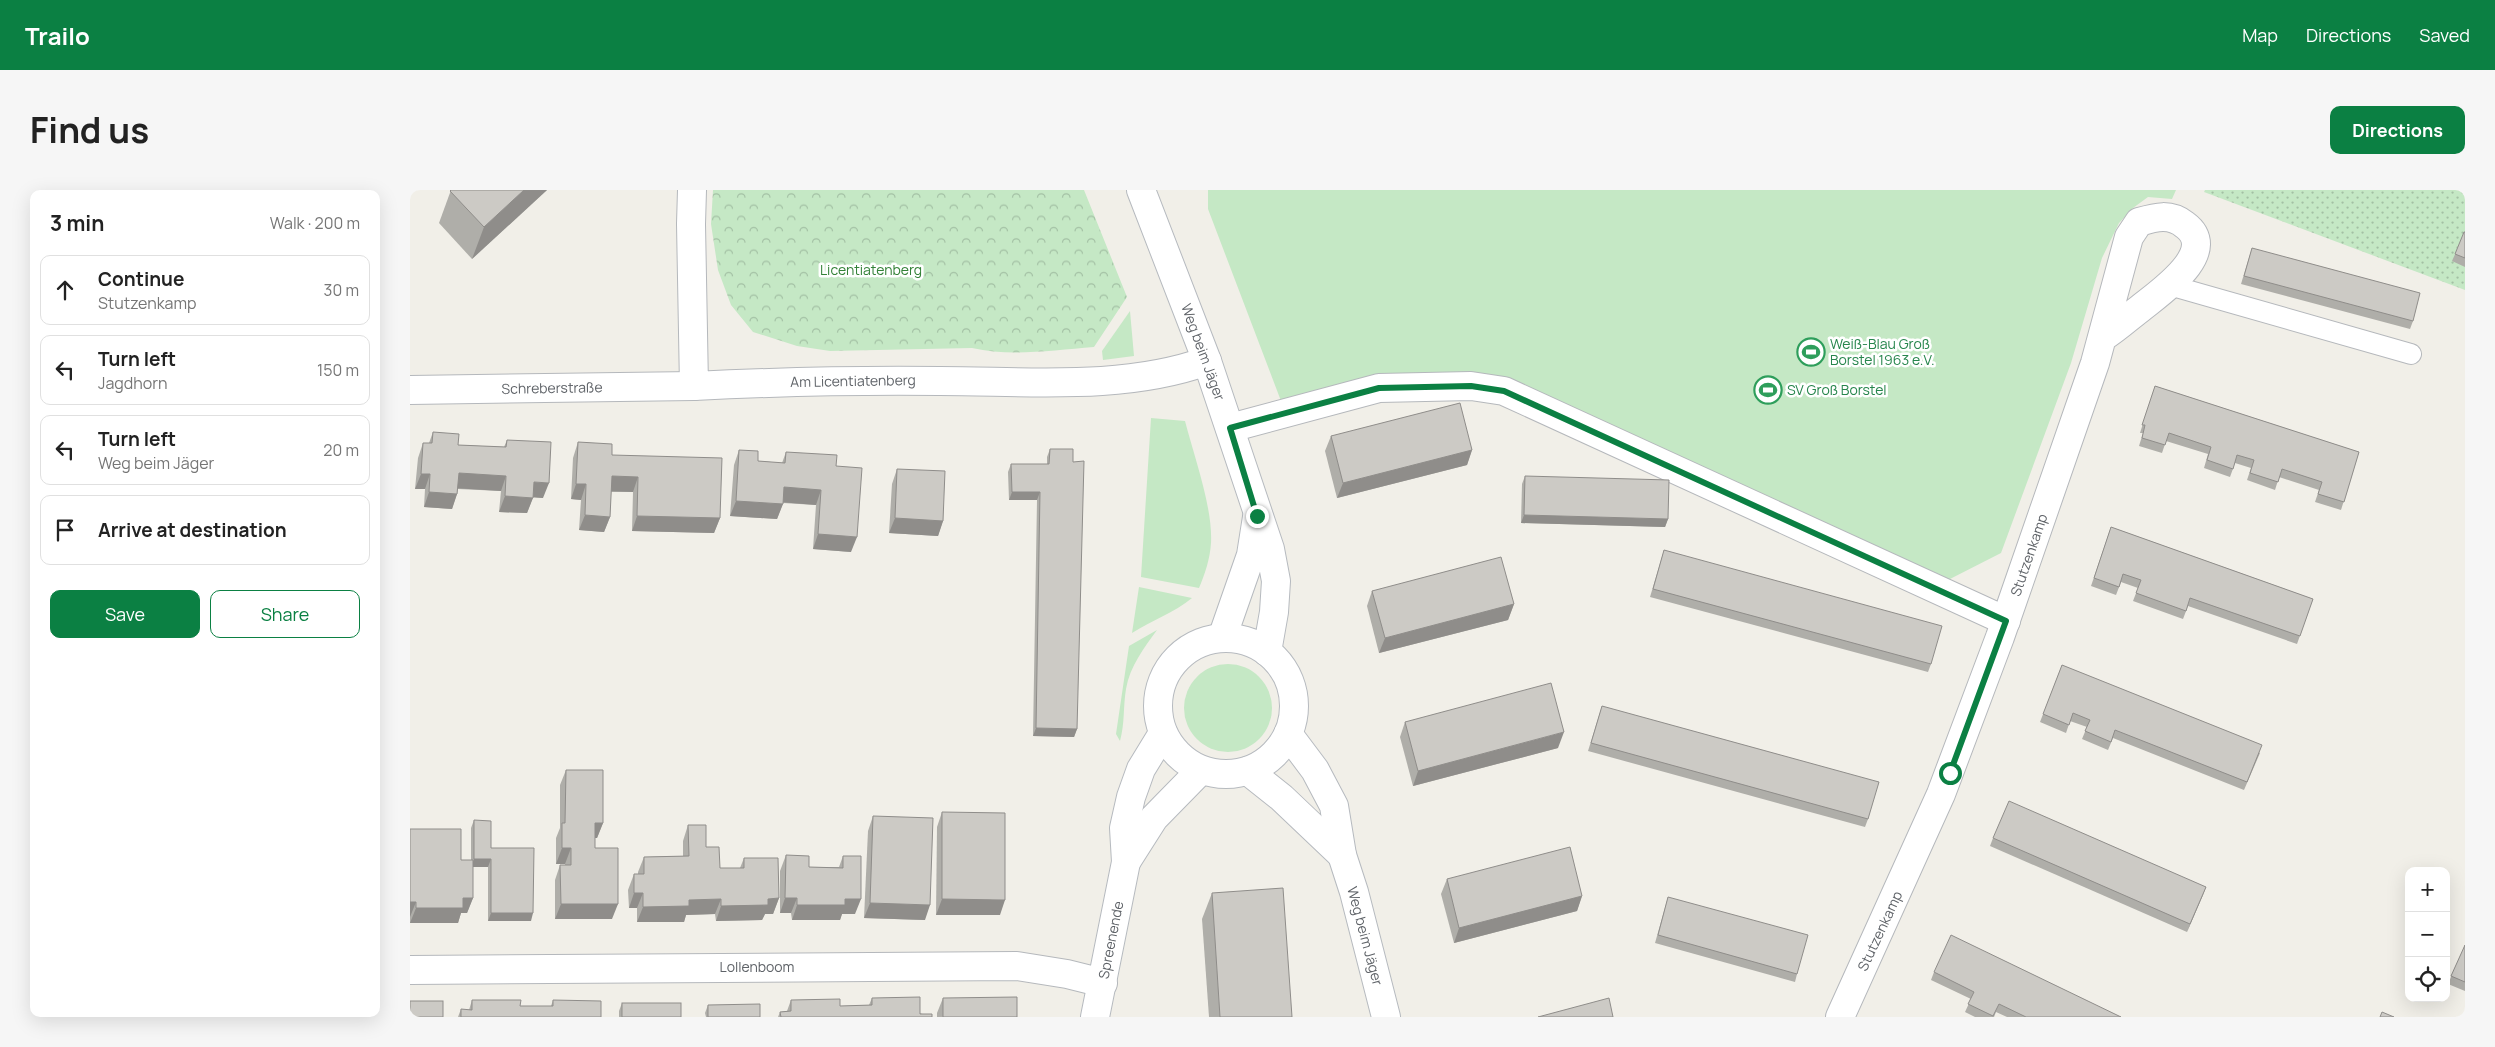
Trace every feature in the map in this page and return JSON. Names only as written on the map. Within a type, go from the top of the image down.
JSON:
[{"type":"street","points":[[692,190],[694,386]]},
{"type":"street","name":"Weg beim Jäger","points":[[1141,190],[1207,361],[1257,516],[1270,549],[1276,581],[1267,652]]},
{"type":"street","name":"Stutzenkamp","points":[[1840,1017],[1941,794],[2006,621],[2103,337],[2129,237],[2138,222],[2158,217],[2176,218],[2191,230],[2196,243],[2192,259],[2169,285],[2124,323],[2103,337]]},
{"type":"street","name":"Am Licentiatenberg","points":[[694,386],[828,380],[1078,382],[1145,378],[1177,371],[1207,361]]},
{"type":"street","name":"Schreberstraße","points":[[410,390],[694,386]]},
{"type":"street","points":[[1230,428],[1379,388],[1471,386],[1504,391],[2006,621]]},
{"type":"street","name":"Weg beim Jäger","points":[[1222,638],[1251,555],[1257,516]]},
{"type":"street","points":[[1222,638],[1245,640],[1267,652],[1280,664],[1290,684],[1294,701],[1293,717],[1288,734],[1279,749],[1265,762],[1248,771],[1230,774],[1201,770],[1178,756],[1163,733],[1158,701],[1160,688],[1170,668],[1190,648],[1204,642],[1222,638]]},
{"type":"street","name":"Spreenende","points":[[1095,1017],[1126,862],[1124,828],[1130,796],[1141,769],[1163,733]]},
{"type":"street","name":"Weg beim Jäger","points":[[1288,734],[1315,770],[1334,806],[1342,856],[1354,892],[1386,1017]]},
{"type":"street","name":"Spreenende","points":[[1126,862],[1154,818],[1201,770]]},
{"type":"street","name":"Weg beim Jäger","points":[[1248,771],[1282,798],[1342,856]]},
{"type":"street","name":"Lollenboom","points":[[410,970],[1017,966],[1067,974],[1103,983]]},
{"type":"lane","points":[[2169,285],[2411,354]]},
{"type":"green space","name":"Licentiatenberg","points":[[713,190],[1084,190],[1127,297],[1094,347],[1002,352],[972,348],[830,351],[797,346],[753,332],[731,305],[718,270],[711,224]]},
{"type":"green space","name":"SV Groß Borstel","points":[[1208,190],[2176,190],[2172,199],[2148,197],[2133,208],[2119,223],[2102,258],[2071,363],[2001,553],[1948,580],[1511,379],[1472,372],[1376,374],[1281,401],[1208,209]]},
{"type":"green space","points":[[2205,190],[2465,190],[2465,290],[2204,192]]},
{"type":"green space","points":[[1130,311],[1134,356],[1103,360],[1102,351]]},
{"type":"green space","points":[[1151,418],[1185,421],[1198,466],[1211,529],[1210,555],[1199,588],[1141,577]]},
{"type":"green space","points":[[1139,587],[1192,598],[1178,608],[1132,633]]},
{"type":"green space","points":[[1157,630],[1138,658],[1128,681],[1120,741],[1116,734],[1129,646]]},
{"type":"green space","points":[[1228,664],[1245,668],[1259,677],[1268,691],[1272,708],[1268,725],[1259,739],[1245,748],[1228,752],[1211,748],[1197,739],[1188,725],[1184,708],[1188,691],[1197,677],[1211,668]]},
{"type":"building","points":[[451,190],[524,190],[484,227]]},
{"type":"building","points":[[2465,232],[2465,258],[2455,254]]},
{"type":"building","points":[[2252,248],[2420,293],[2413,321],[2244,276]]},
{"type":"building","points":[[2155,386],[2359,452],[2344,502],[2318,494],[2322,482],[2282,469],[2278,482],[2250,473],[2254,460],[2237,455],[2233,469],[2207,460],[2211,447],[2169,433],[2165,445],[2142,438],[2145,425],[2142,425]]},
{"type":"building","points":[[1460,403],[1472,450],[1343,483],[1331,436]]},
{"type":"building","points":[[433,432],[459,434],[458,445],[506,447],[507,440],[551,442],[549,483],[534,482],[533,498],[505,496],[506,476],[459,473],[457,494],[429,492],[430,474],[421,474],[423,443],[432,443]]},
{"type":"building","points":[[578,442],[612,444],[612,455],[722,458],[720,518],[637,516],[638,477],[612,476],[610,517],[585,515],[586,484],[576,484]]},
{"type":"building","points":[[1050,449],[1073,449],[1073,462],[1084,461],[1077,729],[1036,728],[1040,492],[1012,492],[1011,464],[1049,464]]},
{"type":"building","points":[[739,450],[758,451],[758,461],[785,463],[786,452],[837,455],[836,466],[862,468],[857,537],[818,534],[821,490],[784,487],[783,504],[736,501]]},
{"type":"building","points":[[897,469],[945,471],[943,521],[895,518]]},
{"type":"building","points":[[1525,476],[1669,480],[1668,519],[1524,515]]},
{"type":"building","points":[[2111,527],[2313,599],[2300,636],[2190,598],[2186,611],[2136,593],[2141,580],[2123,574],[2119,587],[2094,578]]},
{"type":"building","points":[[1664,550],[1942,626],[1931,664],[1653,589]]},
{"type":"building","points":[[1501,557],[1514,604],[1385,638],[1372,591]]},
{"type":"building","points":[[2062,665],[2262,745],[2247,782],[2115,730],[2111,742],[2085,731],[2090,720],[2073,713],[2069,725],[2043,714]]},
{"type":"building","points":[[1551,683],[1564,732],[1418,771],[1405,722]]},
{"type":"building","points":[[1602,706],[1879,782],[1868,819],[1591,743]]},
{"type":"building","points":[[566,770],[603,770],[603,823],[595,823],[595,848],[618,848],[618,904],[561,904],[560,865],[571,865],[571,848],[562,848],[562,823],[565,823]]},
{"type":"building","points":[[2009,801],[2206,887],[2190,924],[1993,838]]},
{"type":"building","points":[[942,812],[1005,813],[1005,900],[942,899]]},
{"type":"building","points":[[873,816],[933,818],[930,905],[870,903]]},
{"type":"building","points":[[474,820],[491,821],[491,848],[534,848],[533,913],[491,913],[491,859],[474,859]]},
{"type":"building","points":[[688,825],[706,825],[706,847],[719,847],[720,868],[744,868],[744,858],[778,858],[779,898],[768,899],[768,905],[721,906],[721,899],[689,900],[689,906],[643,907],[643,893],[634,893],[634,874],[644,874],[644,857],[689,856]]},
{"type":"building","points":[[410,829],[461,829],[461,860],[473,860],[473,898],[463,898],[463,908],[416,908],[416,902],[410,902]]},
{"type":"building","points":[[1570,847],[1582,896],[1459,928],[1447,879]]},
{"type":"building","points":[[786,855],[809,856],[809,867],[843,868],[843,856],[861,856],[861,899],[845,899],[845,905],[797,905],[797,898],[785,898]]},
{"type":"building","points":[[1283,888],[1292,1017],[1220,1017],[1212,893]]},
{"type":"building","points":[[1668,897],[1808,935],[1797,974],[1658,935]]},
{"type":"building","points":[[1951,935],[2121,1017],[2026,1017],[1999,1004],[1993,1016],[1968,1004],[1974,992],[1934,972]]},
{"type":"building","points":[[2465,945],[2465,982],[2451,976]]},
{"type":"building","points":[[920,997],[920,1014],[932,1014],[932,1017],[781,1017],[780,1012],[791,1011],[791,1000],[840,999],[840,1006],[872,1005],[872,998]]},
{"type":"building","points":[[1017,997],[1017,1017],[943,1017],[943,998]]},
{"type":"building","points":[[1609,998],[1613,1017],[1538,1017]]},
{"type":"building","points":[[472,1000],[521,1000],[520,1006],[553,1006],[553,1000],[601,1001],[601,1017],[461,1017],[461,1009],[472,1010]]},
{"type":"building","points":[[410,1001],[443,1001],[443,1017],[410,1017]]},
{"type":"building","points":[[622,1003],[681,1003],[681,1017],[622,1017]]},
{"type":"building","points":[[760,1004],[760,1017],[708,1017],[708,1005]]},
{"type":"building","points":[[2382,1012],[2394,1017],[2380,1017]]},
{"type":"place","name":"Weiß-Blau Groß Borstel 1963 e.V.","points":[[1811,352]]},
{"type":"place","name":"SV Groß Borstel","points":[[1768,390]]},
{"type":"route","points":[[1257,516],[1230,428],[1379,388],[1471,386],[1504,391],[2006,621],[1950,773]]}]
